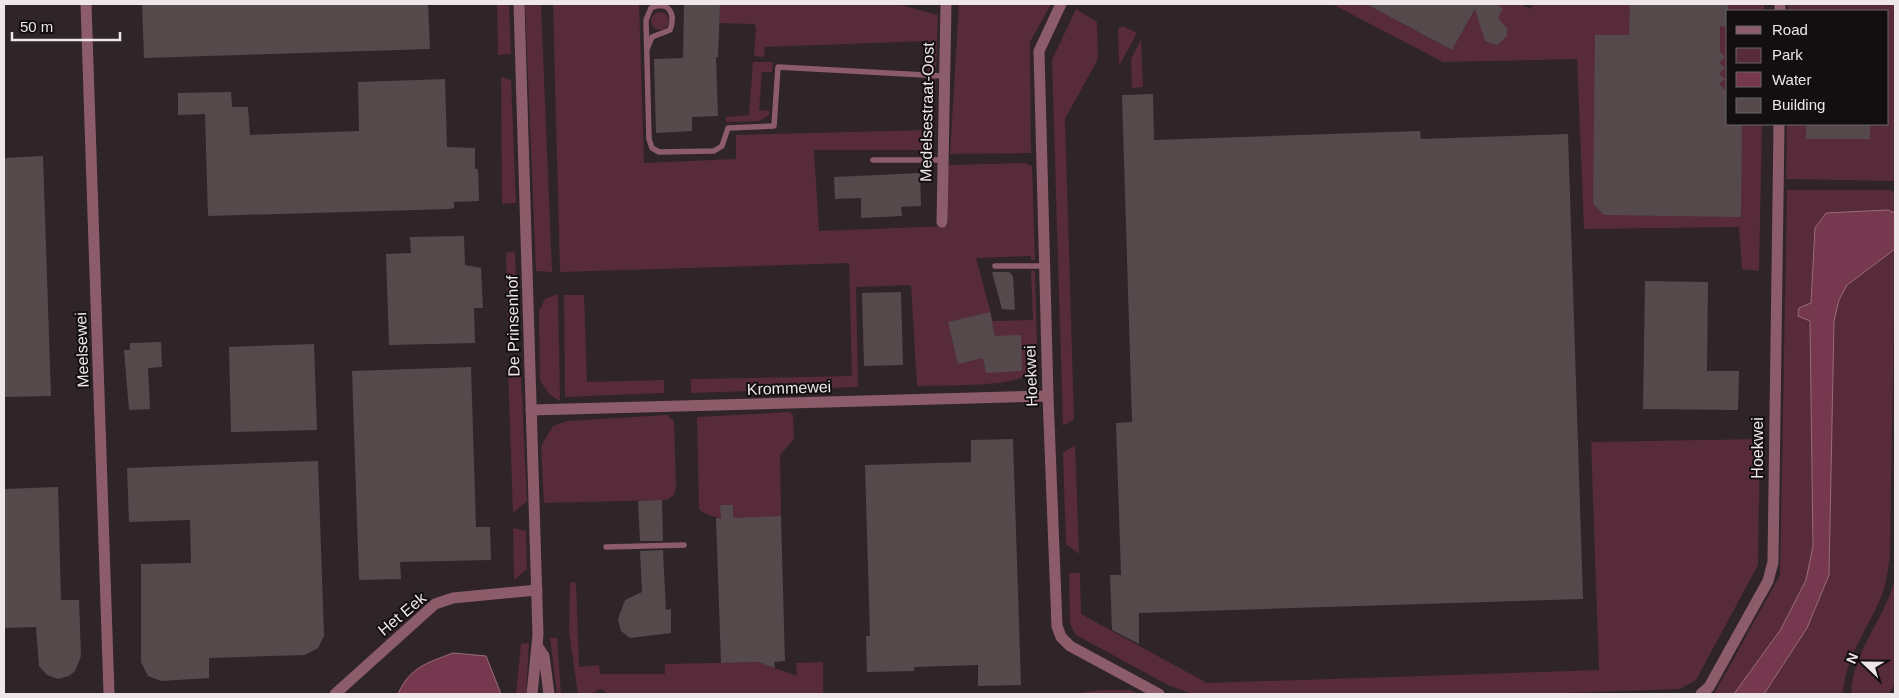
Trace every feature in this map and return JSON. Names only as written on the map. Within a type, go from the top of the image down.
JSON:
[{"type":"street","name":"Meelsewei","points":[[86,4],[109,694]]},
{"type":"street","name":"De Prinsenhof","points":[[518,4],[529,282],[537,590],[538,647],[534,656],[532,694]]},
{"type":"street","name":"Medelsestraat-Oost","points":[[942,222],[943,76],[946,4]]},
{"type":"street","name":"Hoekwei","points":[[1061,4],[1038,51],[1057,626],[1061,637],[1070,646],[1159,694]]},
{"type":"street","name":"Hoekwei","points":[[1701,694],[1709,687],[1768,581],[1773,562],[1778,125]]},
{"type":"street","name":"Krommewei","points":[[531,410],[1048,396]]},
{"type":"street","name":"Het Eek","points":[[334,694],[435,604],[453,598],[537,590]]},
{"type":"street","name":"De Prinsenhof","points":[[538,647],[544,656],[549,694]]},
{"type":"lane","points":[[647,49],[652,37],[666,33],[672,25],[670,9],[664,5],[651,8],[647,15],[647,49],[649,139],[652,148],[659,152],[714,151],[722,146],[728,128],[774,126],[778,67],[943,76]]},
{"type":"lane","points":[[873,160],[942,160]]},
{"type":"lane","points":[[995,266],[1044,266]]},
{"type":"lane","points":[[606,547],[684,545]]},
{"type":"green space","points":[[497,4],[509,4],[511,54],[498,55]]},
{"type":"green space","points":[[525,4],[541,4],[552,272],[536,271]]},
{"type":"green space","points":[[553,4],[639,4],[644,163],[736,159],[736,135],[928,130],[928,41],[765,47],[764,57],[754,56],[756,27],[754,24],[719,23],[720,4],[897,4],[938,15],[933,150],[814,150],[819,231],[948,226],[947,165],[1025,163],[1032,166],[1035,260],[1031,260],[1031,256],[976,258],[993,321],[1033,320],[1031,270],[1035,271],[1037,344],[1031,345],[1032,357],[1028,372],[1018,379],[1006,382],[917,386],[911,285],[856,287],[858,387],[691,393],[691,379],[852,376],[849,263],[560,272]]},
{"type":"green space","points":[[959,4],[1051,4],[1030,42],[1031,153],[950,154]]},
{"type":"green space","points":[[1332,4],[1366,4],[1452,50],[1478,4],[1521,4],[1530,9],[1533,4],[1764,4],[1764,10],[1726,10],[1726,125],[1762,125],[1759,271],[1742,269],[1739,227],[1584,229],[1577,59],[1443,62]]},
{"type":"green space","points":[[1788,4],[1895,4],[1895,181],[1786,179],[1787,125],[1889,125],[1889,10],[1788,10]]},
{"type":"green space","points":[[1076,9],[1097,22],[1098,59],[1065,119],[1074,419],[1063,426],[1052,60]]},
{"type":"green space","points":[[656,12],[664,12],[669,17],[667,28],[656,30],[651,25],[651,17]]},
{"type":"green space","points":[[1123,26],[1137,33],[1119,66],[1118,29]]},
{"type":"green space","points":[[1141,40],[1143,87],[1132,88],[1131,59]]},
{"type":"green space","points":[[753,62],[773,62],[772,72],[762,72],[759,110],[770,111],[768,116],[759,121],[726,122],[726,117],[749,115]]},
{"type":"green space","points":[[501,77],[511,80],[516,203],[502,204]]},
{"type":"green space","points":[[1787,190],[1888,190],[1895,192],[1895,213],[1888,210],[1815,228],[1811,303],[1798,316],[1810,321],[1813,546],[1806,580],[1781,629],[1734,694],[1714,694],[1780,575]]},
{"type":"green space","points":[[1895,249],[1890,554],[1883,590],[1879,602],[1856,646],[1848,669],[1843,694],[1764,694],[1807,628],[1833,321],[1839,300],[1847,285]]},
{"type":"green space","points":[[515,251],[518,330],[508,333],[506,253]]},
{"type":"green space","points":[[558,294],[560,401],[550,395],[540,381],[539,311],[545,299]]},
{"type":"green space","points":[[564,295],[584,295],[587,382],[664,380],[664,393],[565,397]]},
{"type":"green space","points":[[508,370],[521,376],[527,501],[513,513]]},
{"type":"green space","points":[[790,412],[793,416],[794,439],[780,455],[781,516],[726,519],[706,514],[699,509],[697,417]]},
{"type":"green space","points":[[667,415],[674,421],[676,487],[674,495],[667,500],[544,503],[541,446],[553,426],[567,421]]},
{"type":"green space","points":[[1760,439],[1758,565],[1696,680],[1680,689],[1537,694],[1192,694],[1168,685],[1076,635],[1070,624],[1069,573],[1080,573],[1081,614],[1207,683],[1599,670],[1591,442]]},
{"type":"green space","points":[[1075,445],[1079,554],[1066,544],[1063,453]]},
{"type":"green space","points":[[513,528],[526,531],[527,569],[514,580]]},
{"type":"green space","points":[[1895,579],[1895,683],[1889,694],[1851,694],[1857,664],[1884,608]]},
{"type":"green space","points":[[570,582],[576,583],[579,667],[599,665],[600,674],[665,674],[665,664],[758,662],[797,676],[796,663],[823,662],[823,694],[608,694],[601,689],[590,694],[578,694],[569,631]]},
{"type":"green space","points":[[550,638],[557,638],[561,694],[557,694]]},
{"type":"green space","points":[[529,643],[526,694],[516,694],[521,644]]},
{"type":"green space","points":[[1101,690],[1130,690],[1138,694],[1072,694]]},
{"type":"water","points":[[1888,210],[1895,213],[1895,249],[1847,285],[1839,300],[1834,321],[1829,575],[1807,628],[1764,694],[1734,694],[1781,629],[1806,580],[1813,546],[1810,321],[1798,316],[1799,308],[1811,303],[1815,228],[1826,213]]},
{"type":"water","points":[[453,653],[486,656],[501,694],[398,694],[408,678],[420,667]]},
{"type":"building","points":[[142,4],[428,4],[430,49],[144,58]]},
{"type":"building","points":[[684,4],[720,5],[718,57],[716,57],[718,116],[692,117],[692,131],[656,133],[654,59],[683,58]]},
{"type":"building","points":[[1366,4],[1495,4],[1503,8],[1498,18],[1507,28],[1507,36],[1497,45],[1485,41],[1475,9],[1452,50]]},
{"type":"building","points":[[1630,4],[1728,4],[1726,27],[1720,26],[1720,52],[1725,57],[1719,63],[1725,68],[1719,74],[1725,79],[1719,84],[1726,91],[1726,125],[1742,125],[1741,217],[1604,215],[1593,204],[1595,35],[1629,35]]},
{"type":"building","points":[[445,79],[447,147],[475,148],[475,169],[478,169],[479,201],[454,202],[454,208],[449,209],[208,216],[205,114],[178,115],[178,93],[231,92],[232,107],[248,107],[250,135],[359,131],[358,82]]},
{"type":"building","points":[[1153,94],[1154,140],[1420,131],[1421,139],[1568,134],[1583,599],[1139,613],[1139,644],[1112,630],[1110,575],[1121,575],[1116,423],[1132,422],[1122,95]]},
{"type":"building","points":[[1806,125],[1870,125],[1870,139],[1806,139]]},
{"type":"building","points":[[43,156],[51,396],[4,397],[4,158]]},
{"type":"building","points":[[920,173],[921,206],[901,207],[902,216],[861,218],[861,198],[835,199],[834,177]]},
{"type":"building","points":[[464,236],[465,265],[481,268],[483,308],[474,308],[475,343],[389,345],[386,254],[411,253],[410,237]]},
{"type":"building","points":[[992,272],[1009,272],[1013,276],[1015,310],[1002,309]]},
{"type":"building","points":[[1645,281],[1708,282],[1707,371],[1739,371],[1738,410],[1643,409]]},
{"type":"building","points":[[901,292],[903,365],[864,366],[862,293]]},
{"type":"building","points":[[990,312],[995,336],[1021,335],[1022,371],[986,373],[983,358],[958,364],[948,322]]},
{"type":"building","points":[[161,342],[162,367],[148,368],[150,409],[129,410],[124,350],[130,350],[130,343]]},
{"type":"building","points":[[314,344],[317,430],[231,432],[229,347]]},
{"type":"building","points":[[471,367],[476,527],[490,527],[491,560],[400,562],[401,579],[359,580],[352,371]]},
{"type":"building","points":[[1013,439],[1021,685],[978,686],[978,665],[914,667],[914,671],[867,672],[866,636],[870,636],[865,465],[971,462],[971,440]]},
{"type":"building","points":[[318,461],[324,636],[318,648],[305,655],[209,658],[209,678],[161,681],[148,676],[141,662],[141,564],[191,563],[190,520],[129,522],[127,468]]},
{"type":"building","points":[[58,487],[61,600],[79,600],[81,656],[75,671],[69,676],[58,679],[47,675],[39,666],[36,627],[4,628],[4,489]]},
{"type":"building","points":[[662,500],[663,541],[640,541],[638,501]]},
{"type":"building","points":[[720,505],[733,505],[733,518],[781,516],[785,661],[774,662],[775,668],[758,662],[721,663],[716,518],[721,518]]},
{"type":"building","points":[[663,550],[666,610],[671,609],[671,633],[630,638],[621,631],[618,619],[625,600],[642,592],[640,551]]}]
